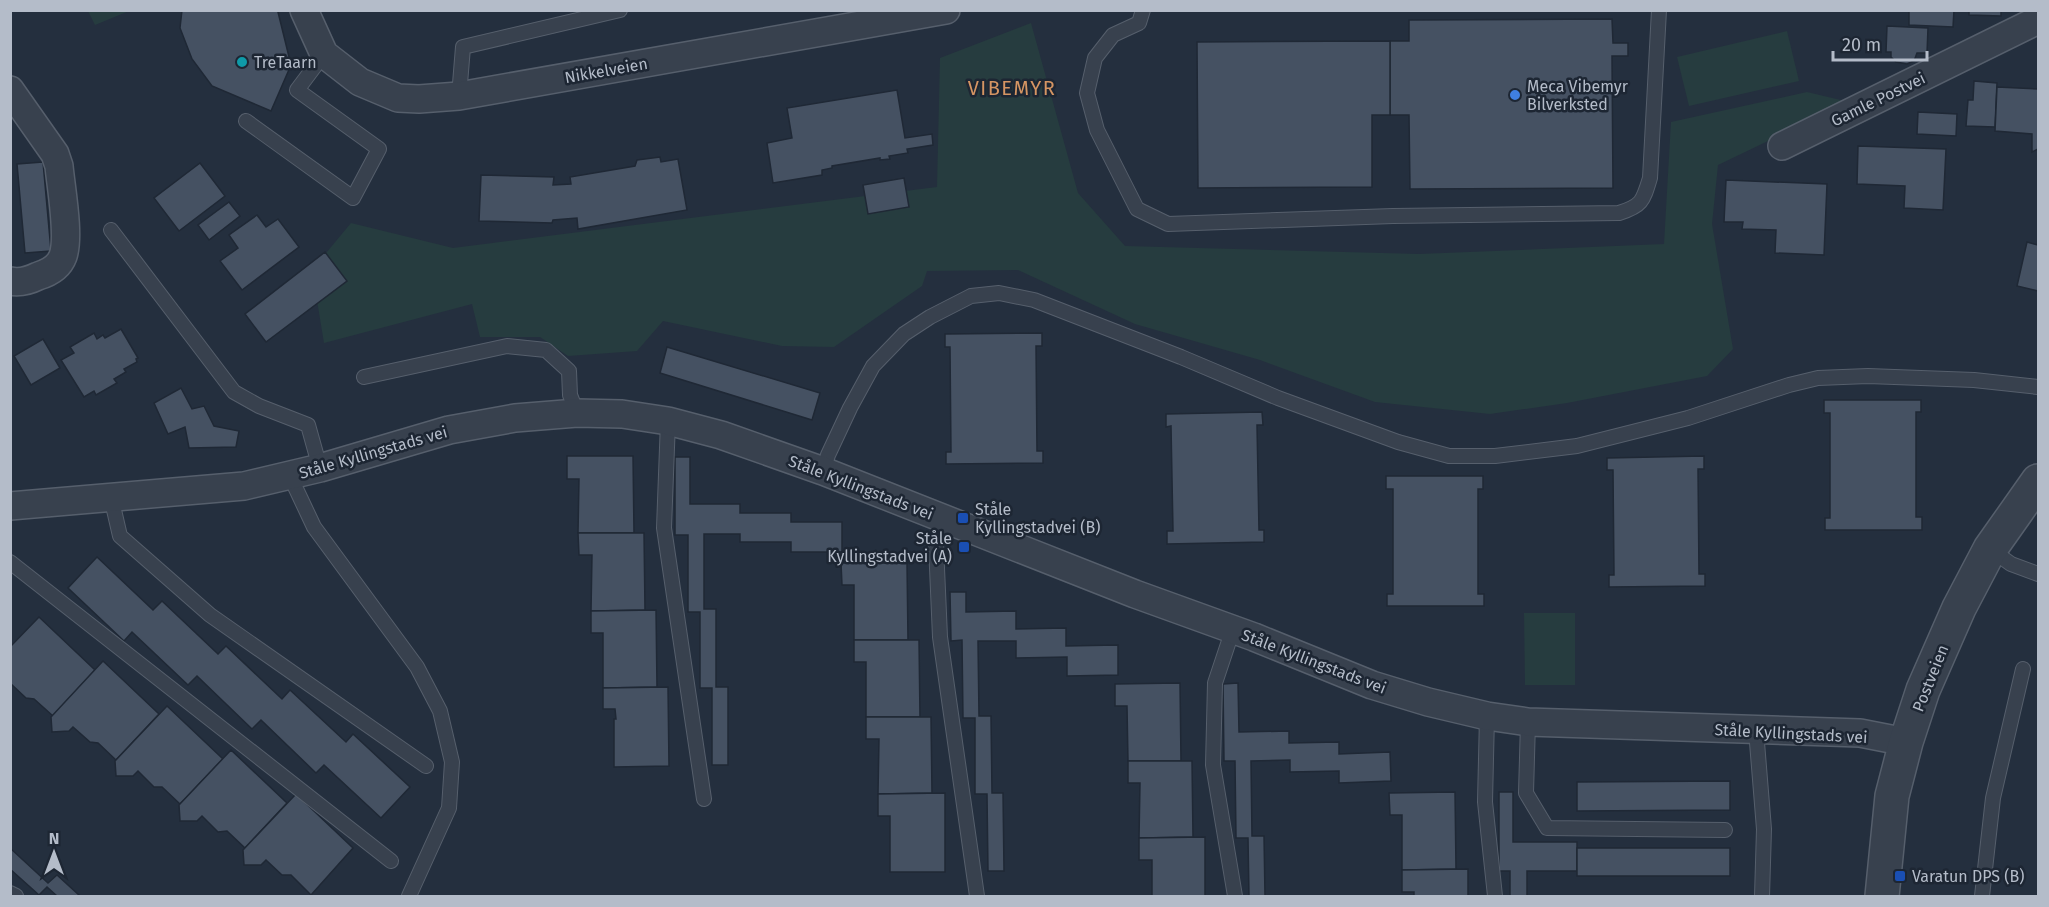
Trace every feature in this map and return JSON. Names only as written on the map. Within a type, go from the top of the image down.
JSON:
[{"type":"street","name":"Nikkelveien","points":[[304,10],[324,54],[360,82],[398,98],[419,99],[459,96],[946,10]]},
{"type":"street","name":"Gamle Postvei","points":[[1782,146],[2038,20]]},
{"type":"street","points":[[10,90],[55,154],[59,166],[65,243],[62,258],[56,267],[32,279],[10,281]]},
{"type":"street","name":"Ståle Kyllingstads vei","points":[[10,506],[244,486],[320,468],[449,430],[515,418],[577,413],[622,414],[668,421],[721,435],[823,471],[1372,685],[1428,702],[1487,716],[1528,722],[1860,734],[1906,742]]},
{"type":"street","name":"Postveien","points":[[1882,897],[1892,796],[1923,690],[1954,619],[1990,549],[2038,481]]},
{"type":"lane","points":[[459,96],[463,47],[620,10]]},
{"type":"lane","points":[[1143,10],[1138,23],[1113,35],[1095,58],[1087,93],[1097,130],[1137,209],[1168,224],[1369,217],[1619,213],[1636,208],[1644,198],[1650,178],[1659,10]]},
{"type":"lane","points":[[246,122],[353,198],[379,149],[297,90],[324,54]]},
{"type":"lane","points":[[111,230],[234,392],[259,406],[308,425],[320,468]]},
{"type":"lane","points":[[823,471],[850,408],[873,366],[904,334],[930,317],[971,296],[999,293],[1034,300],[1181,357],[1278,398],[1398,442],[1449,456],[1495,456],[1577,446],[1688,418],[1789,385],[1818,378],[1868,376],[1974,380],[2038,387]]},
{"type":"lane","points":[[364,377],[507,346],[546,350],[569,371],[570,395],[577,413]]},
{"type":"lane","points":[[668,421],[664,528],[704,799]]},
{"type":"lane","points":[[290,476],[314,527],[417,667],[440,711],[452,762],[449,808],[409,897]]},
{"type":"lane","points":[[111,497],[120,536],[210,615],[426,766]]},
{"type":"lane","points":[[946,519],[936,545],[940,637],[977,897]]},
{"type":"lane","points":[[1990,549],[2011,564],[2038,574]]},
{"type":"lane","points":[[10,562],[392,861]]},
{"type":"lane","points":[[1233,629],[1215,683],[1213,765],[1235,897]]},
{"type":"lane","points":[[1982,897],[1993,798],[2023,669]]},
{"type":"lane","points":[[1487,716],[1485,801],[1495,897]]},
{"type":"lane","points":[[1528,722],[1526,793],[1547,828],[1725,830]]},
{"type":"lane","points":[[1756,730],[1764,830],[1762,897]]},
{"type":"lane","points":[[10,893],[16,897]]},
{"type":"green space","points":[[88,11],[129,11],[95,25]]},
{"type":"green space","points":[[1031,23],[1078,193],[1125,246],[1419,254],[1664,244],[1671,122],[1807,92],[1849,102],[1718,165],[1712,224],[1733,349],[1707,376],[1567,403],[1490,414],[1375,402],[1260,360],[1135,324],[1018,270],[927,271],[922,286],[834,347],[782,346],[663,321],[637,351],[568,356],[540,337],[480,337],[472,304],[324,343],[312,270],[351,223],[453,248],[937,187],[940,58]]},
{"type":"green space","points":[[1787,31],[1799,81],[1689,106],[1677,57]]},
{"type":"green space","points":[[1524,613],[1575,613],[1575,685],[1525,685]]},
{"type":"building","name":"TreTaarn","points":[[182,10],[276,10],[278,12],[291,65],[271,111],[212,86],[192,59],[180,28]]},
{"type":"building","points":[[1909,10],[1954,10],[1953,27],[1909,25]]},
{"type":"building","points":[[1969,10],[2001,10],[2001,16],[1969,15]]},
{"type":"building","points":[[1612,19],[1613,43],[1628,43],[1628,56],[1612,56],[1613,188],[1410,189],[1409,115],[1390,115],[1390,41],[1409,41],[1409,20]]},
{"type":"building","points":[[1887,26],[1928,28],[1927,53],[1917,53],[1914,61],[1907,64],[1896,62],[1891,57],[1891,52],[1886,52]]},
{"type":"building","points":[[1390,41],[1390,115],[1372,115],[1372,187],[1198,188],[1197,42]]},
{"type":"building","points":[[1974,81],[1997,83],[1995,127],[1966,126],[1968,100],[1973,100]]},
{"type":"building","points":[[1997,87],[2038,89],[2038,149],[2032,152],[2032,134],[1995,131]]},
{"type":"building","points":[[897,90],[905,138],[932,134],[933,145],[907,149],[908,153],[889,156],[890,159],[880,160],[880,158],[832,166],[832,168],[822,170],[822,175],[773,183],[767,143],[792,138],[787,108]]},
{"type":"building","points":[[1918,112],[1957,114],[1956,136],[1917,134]]},
{"type":"building","points":[[1858,146],[1946,149],[1943,210],[1904,208],[1905,186],[1857,184]]},
{"type":"building","points":[[660,157],[661,162],[678,159],[687,210],[578,229],[577,218],[553,220],[552,223],[479,221],[481,175],[554,177],[553,185],[571,184],[570,177],[635,166],[637,160]]},
{"type":"building","points":[[43,162],[51,251],[25,253],[17,164]]},
{"type":"building","points":[[200,163],[225,196],[179,231],[154,198]]},
{"type":"building","points":[[904,178],[909,207],[868,214],[863,185]]},
{"type":"building","points":[[1726,180],[1827,184],[1824,255],[1775,253],[1776,230],[1742,229],[1743,222],[1724,222]]},
{"type":"building","points":[[229,202],[240,216],[209,240],[198,225]]},
{"type":"building","points":[[257,215],[266,227],[278,219],[299,247],[242,290],[220,261],[238,248],[229,235]]},
{"type":"building","points":[[2027,242],[2038,245],[2038,291],[2017,286]]},
{"type":"building","points":[[325,252],[347,281],[266,342],[245,314]]},
{"type":"building","points":[[121,329],[138,358],[137,362],[124,369],[126,372],[114,379],[117,383],[96,395],[94,391],[84,397],[61,360],[74,353],[70,347],[94,333],[97,339],[103,335],[105,338]]},
{"type":"building","points":[[1042,333],[1042,346],[1036,346],[1037,451],[1043,451],[1043,463],[946,464],[946,452],[951,452],[950,347],[945,347],[945,334]]},
{"type":"building","points":[[43,339],[60,368],[31,385],[14,356]]},
{"type":"building","points":[[667,347],[820,393],[812,420],[660,373]]},
{"type":"building","points":[[181,388],[192,409],[204,406],[214,426],[239,431],[236,447],[189,448],[185,427],[168,434],[154,403]]},
{"type":"building","points":[[1824,400],[1921,400],[1921,412],[1916,412],[1916,517],[1922,517],[1922,530],[1825,530],[1825,518],[1830,518],[1830,413],[1824,413]]},
{"type":"building","points":[[1262,412],[1263,425],[1257,425],[1259,530],[1264,530],[1264,542],[1167,544],[1167,531],[1173,531],[1171,426],[1166,427],[1166,414]]},
{"type":"building","points":[[567,456],[633,456],[634,533],[578,533],[579,479],[567,479]]},
{"type":"building","points":[[1704,456],[1704,469],[1698,469],[1699,574],[1705,574],[1705,586],[1609,587],[1609,575],[1614,575],[1613,470],[1607,470],[1607,458]]},
{"type":"building","points":[[675,457],[690,457],[690,504],[740,504],[740,513],[791,513],[791,522],[842,522],[842,552],[791,552],[791,542],[740,542],[740,534],[704,534],[704,609],[716,609],[716,687],[728,687],[728,765],[712,765],[712,688],[700,688],[700,612],[688,612],[688,535],[675,535]]},
{"type":"building","points":[[1386,476],[1483,476],[1483,489],[1478,489],[1478,594],[1484,594],[1484,606],[1387,606],[1387,594],[1393,594],[1393,489],[1386,489]]},
{"type":"building","points":[[578,533],[644,533],[645,610],[591,611],[592,555],[579,555]]},
{"type":"building","points":[[97,557],[153,610],[162,601],[218,654],[226,646],[282,699],[290,690],[346,742],[353,734],[410,787],[381,818],[324,765],[316,773],[261,720],[252,729],[197,676],[188,685],[132,632],[124,641],[68,588]]},
{"type":"building","points":[[841,563],[907,563],[908,640],[854,640],[854,585],[842,585]]},
{"type":"building","points":[[950,592],[966,592],[966,612],[1016,611],[1016,629],[1066,628],[1066,646],[1118,645],[1118,675],[1067,676],[1067,657],[1016,658],[1016,641],[978,641],[979,716],[991,716],[992,793],[1003,793],[1004,871],[988,871],[987,794],[975,794],[975,718],[963,718],[962,640],[951,641]]},
{"type":"building","points":[[656,610],[657,687],[603,688],[603,633],[591,633],[591,611]]},
{"type":"building","points":[[39,617],[95,670],[53,716],[34,699],[26,698],[10,683],[10,647]]},
{"type":"building","points":[[854,640],[919,640],[920,717],[866,717],[866,662],[854,662]]},
{"type":"building","points":[[103,661],[159,714],[116,760],[98,743],[90,742],[73,727],[69,731],[52,732],[51,717]]},
{"type":"building","points":[[1180,683],[1181,761],[1128,761],[1127,706],[1115,706],[1115,684]]},
{"type":"building","points":[[1238,683],[1239,732],[1289,731],[1289,743],[1339,742],[1339,754],[1390,752],[1391,781],[1339,783],[1339,771],[1290,772],[1290,760],[1251,761],[1252,836],[1264,836],[1265,896],[1249,896],[1248,838],[1236,838],[1235,761],[1224,761],[1223,684]]},
{"type":"building","points":[[668,687],[669,766],[614,767],[615,709],[603,709],[603,688]]},
{"type":"building","points":[[167,706],[223,759],[180,804],[162,787],[154,787],[138,771],[133,776],[116,776],[115,761]]},
{"type":"building","points":[[866,717],[931,717],[932,793],[878,794],[879,739],[866,739]]},
{"type":"building","points":[[231,750],[287,803],[245,848],[227,831],[218,832],[202,816],[197,821],[180,821],[179,805]]},
{"type":"building","points":[[1128,761],[1192,761],[1193,837],[1139,838],[1140,783],[1128,783]]},
{"type":"building","points":[[1730,781],[1730,810],[1577,811],[1577,782]]},
{"type":"building","points":[[1455,792],[1456,869],[1402,870],[1402,815],[1390,815],[1389,793]]},
{"type":"building","points":[[1499,792],[1513,792],[1513,842],[1577,842],[1577,871],[1527,871],[1527,896],[1510,896],[1510,871],[1499,871]]},
{"type":"building","points":[[945,793],[945,872],[890,872],[890,816],[878,816],[878,794]]},
{"type":"building","points":[[296,794],[353,848],[311,895],[291,875],[282,875],[266,860],[261,865],[244,865],[243,850]]},
{"type":"building","points":[[1205,837],[1205,896],[1152,896],[1152,860],[1139,860],[1139,838]]},
{"type":"building","points":[[10,848],[48,883],[57,875],[80,896],[57,896],[47,887],[39,895],[10,869]]},
{"type":"building","points":[[1577,848],[1730,848],[1730,876],[1577,876]]},
{"type":"building","points":[[1468,869],[1468,896],[1414,896],[1414,892],[1402,892],[1402,870]]},
{"type":"place","name":"TreTaarn","points":[[242,62]]},
{"type":"place","name":"Meca Vibemyr Bilverksted","points":[[1515,95]]},
{"type":"place","name":"Ståle Kyllingstadvei (B)","points":[[963,518]]},
{"type":"place","name":"Ståle Kyllingstadvei (A)","points":[[964,547]]},
{"type":"place","name":"Varatun DPS (B)","points":[[1900,876]]},
{"type":"district","name":"VIBEMYR","points":[[1012,88]]}]
